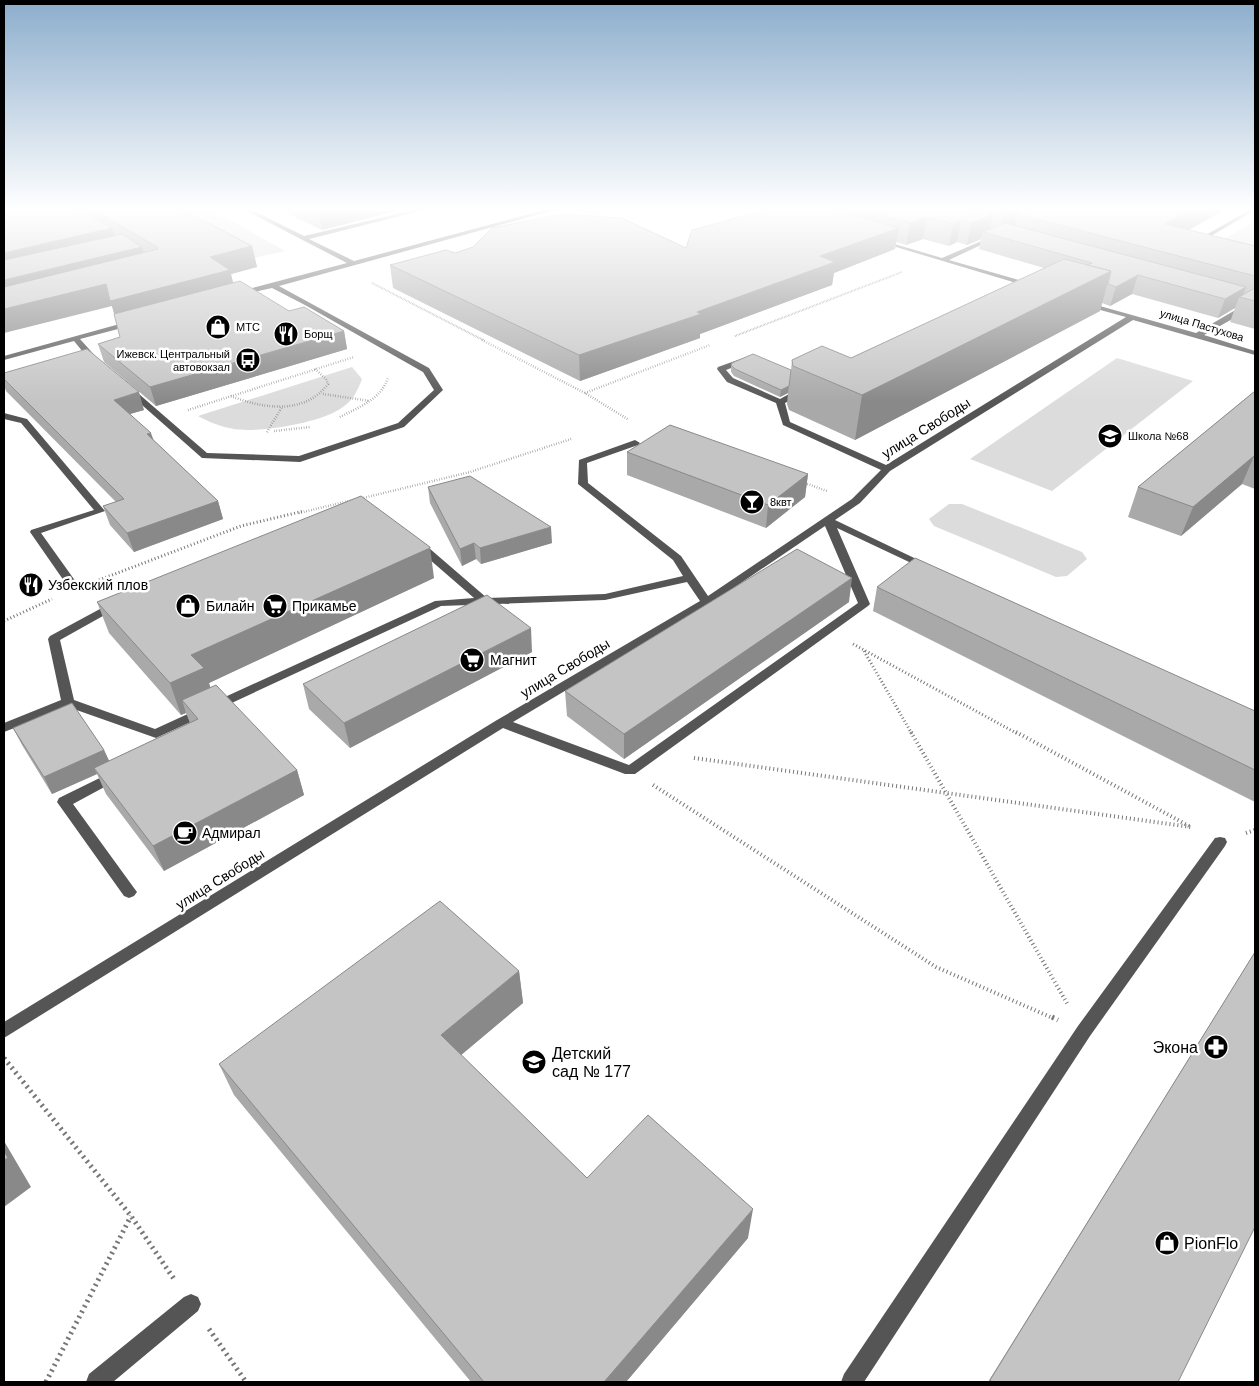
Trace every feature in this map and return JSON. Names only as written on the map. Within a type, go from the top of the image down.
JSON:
[{"type":"street","points":[[235,295],[317,273]]},
{"type":"street","points":[[986,273],[1042,290]]},
{"type":"street","points":[[1013,290],[1024,284]]},
{"type":"street","points":[[121,383],[205,456],[300,459],[401,425],[439,390],[426,370],[272,285]]},
{"type":"street","name":"улица Пастухова","points":[[1078,300],[1255,353]]},
{"type":"street","points":[[1241,303],[1253,306]]},
{"type":"street","points":[[1197,336],[1253,306]]},
{"type":"street","name":"улица Свободы","points":[[4,1031],[502,723],[706,602],[856,501],[887,469],[1132,317]]},
{"type":"street","points":[[4,358],[141,321]]},
{"type":"street","points":[[75,338],[101,366]]},
{"type":"street","points":[[748,358],[721,369],[730,380],[780,402],[815,385]]},
{"type":"street","points":[[780,402],[786,423],[887,469]]},
{"type":"street","points":[[4,416],[24,421],[100,511],[35,532],[75,589]]},
{"type":"street","points":[[635,443],[582,462],[583,484],[677,558],[706,602]]},
{"type":"street","points":[[828,520],[938,571]]},
{"type":"street","points":[[502,723],[630,771],[864,604],[828,520]]},
{"type":"street","points":[[406,534],[484,601]]},
{"type":"street","points":[[144,749],[156,734],[439,603],[605,596],[690,578]]},
{"type":"street","points":[[68,702],[54,639],[129,597]]},
{"type":"street","points":[[4,728],[68,702],[156,734]]},
{"type":"street","points":[[125,770],[64,802],[129,892]]},
{"type":"street","points":[[852,1382],[1084,1031],[1220,842]]},
{"type":"street","points":[[97,1382],[192,1304]]},
{"type":"path","points":[[732,337],[898,273]]},
{"type":"path","points":[[377,278],[368,280],[585,393],[638,423]]},
{"type":"path","points":[[585,393],[714,344]]},
{"type":"path","points":[[189,416],[183,411],[359,355],[351,350]]},
{"type":"path","points":[[230,396],[248,404],[282,407],[310,401],[323,394],[328,384],[326,379],[315,369]]},
{"type":"path","points":[[336,419],[370,401],[385,388],[389,373]]},
{"type":"path","points":[[323,394],[370,401]]},
{"type":"path","points":[[267,432],[282,407]]},
{"type":"path","points":[[620,422],[629,419]]},
{"type":"path","points":[[259,432],[313,426]]},
{"type":"path","points":[[4,620],[75,589],[240,526],[470,472],[573,438]]},
{"type":"path","points":[[802,482],[856,501]]},
{"type":"path","points":[[828,631],[1220,842],[1255,830]]},
{"type":"path","points":[[864,650],[1084,1031]]},
{"type":"path","points":[[655,753],[1191,827]]},
{"type":"path","points":[[630,771],[936,967],[1084,1031]]},
{"type":"path","points":[[4,1057],[131,1216],[246,1382]]},
{"type":"path","points":[[46,1382],[131,1216]]},
{"type":"shaded area","points":[[1117,358],[1193,381],[1052,491],[970,459]]},
{"type":"shaded area","points":[[352,367],[362,379],[355,394],[343,407],[321,418],[290,426],[245,430],[224,427],[198,416]]},
{"type":"shaded area","points":[[949,504],[962,504],[1082,552],[1087,559],[1067,576],[1056,577],[934,526],[929,519]]},
{"type":"building","points":[[4,273],[35,273],[4,280]]},
{"type":"building","points":[[62,273],[220,273],[110,301],[106,284],[4,309],[4,287]]},
{"type":"building","points":[[406,273],[806,273],[697,312],[701,314],[579,355]]},
{"type":"building","points":[[1035,273],[1108,273],[862,395],[793,366],[792,360],[822,346],[851,358]]},
{"type":"building","points":[[1111,273],[1192,273],[1246,287],[1225,299],[1138,275],[1116,287],[1108,284]]},
{"type":"building","points":[[1242,273],[1255,273],[1255,276]]},
{"type":"building","points":[[240,281],[289,311],[304,307],[344,331],[150,387],[98,344],[120,337],[114,314]]},
{"type":"building","points":[[1255,288],[1255,301],[1239,297]]},
{"type":"building","points":[[87,349],[139,392],[114,400],[151,433],[147,434],[218,501],[127,533],[103,506],[124,499],[4,379],[4,373]]},
{"type":"building","points":[[753,354],[791,370],[789,386],[781,390],[735,369],[731,365]]},
{"type":"building","points":[[1255,391],[1255,456],[1193,507],[1138,487]]},
{"type":"building","points":[[670,425],[808,474],[768,505],[627,452]]},
{"type":"building","points":[[470,476],[551,527],[480,548],[474,543],[460,549],[428,487]]},
{"type":"building","points":[[361,496],[430,548],[191,655],[204,668],[170,683],[97,602]]},
{"type":"building","points":[[797,549],[852,578],[624,734],[565,691]]},
{"type":"building","points":[[915,558],[1255,711],[1255,770],[877,587]]},
{"type":"building","points":[[487,595],[531,628],[344,723],[303,684]]},
{"type":"building","name":"Адмирал","points":[[216,685],[297,770],[153,846],[94,768],[198,719],[182,700]]},
{"type":"building","points":[[72,703],[104,750],[44,777],[13,728]]},
{"type":"building","points":[[440,901],[519,971],[441,1035],[587,1178],[648,1115],[753,1209],[604,1382],[484,1382],[219,1064]]},
{"type":"building","points":[[1255,952],[1255,1227],[1178,1382],[992,1382],[990,1380]]},
{"type":"building","points":[[4,1151],[8,1158],[4,1160]]},
{"type":"place","name":"МТС","points":[[218,327]]},
{"type":"place","name":"Борщ","points":[[286,334]]},
{"type":"place","name":"Ижевск. Центральный автовокзал","points":[[248,360]]},
{"type":"place","name":"Школа №68","points":[[1110,436]]},
{"type":"place","name":"8квт","points":[[752,502]]},
{"type":"place","name":"Узбекский плов","points":[[31,585]]},
{"type":"place","name":"Билайн","points":[[188,606]]},
{"type":"place","name":"Прикамье","points":[[275,606]]},
{"type":"place","name":"Магнит","points":[[472,660]]},
{"type":"place","name":"Адмирал","points":[[185,833]]},
{"type":"place","name":"Экона","points":[[1216,1047]]},
{"type":"place","name":"Детский сад № 177","points":[[534,1062]]},
{"type":"place","name":"PionFlo","points":[[1167,1243]]}]
